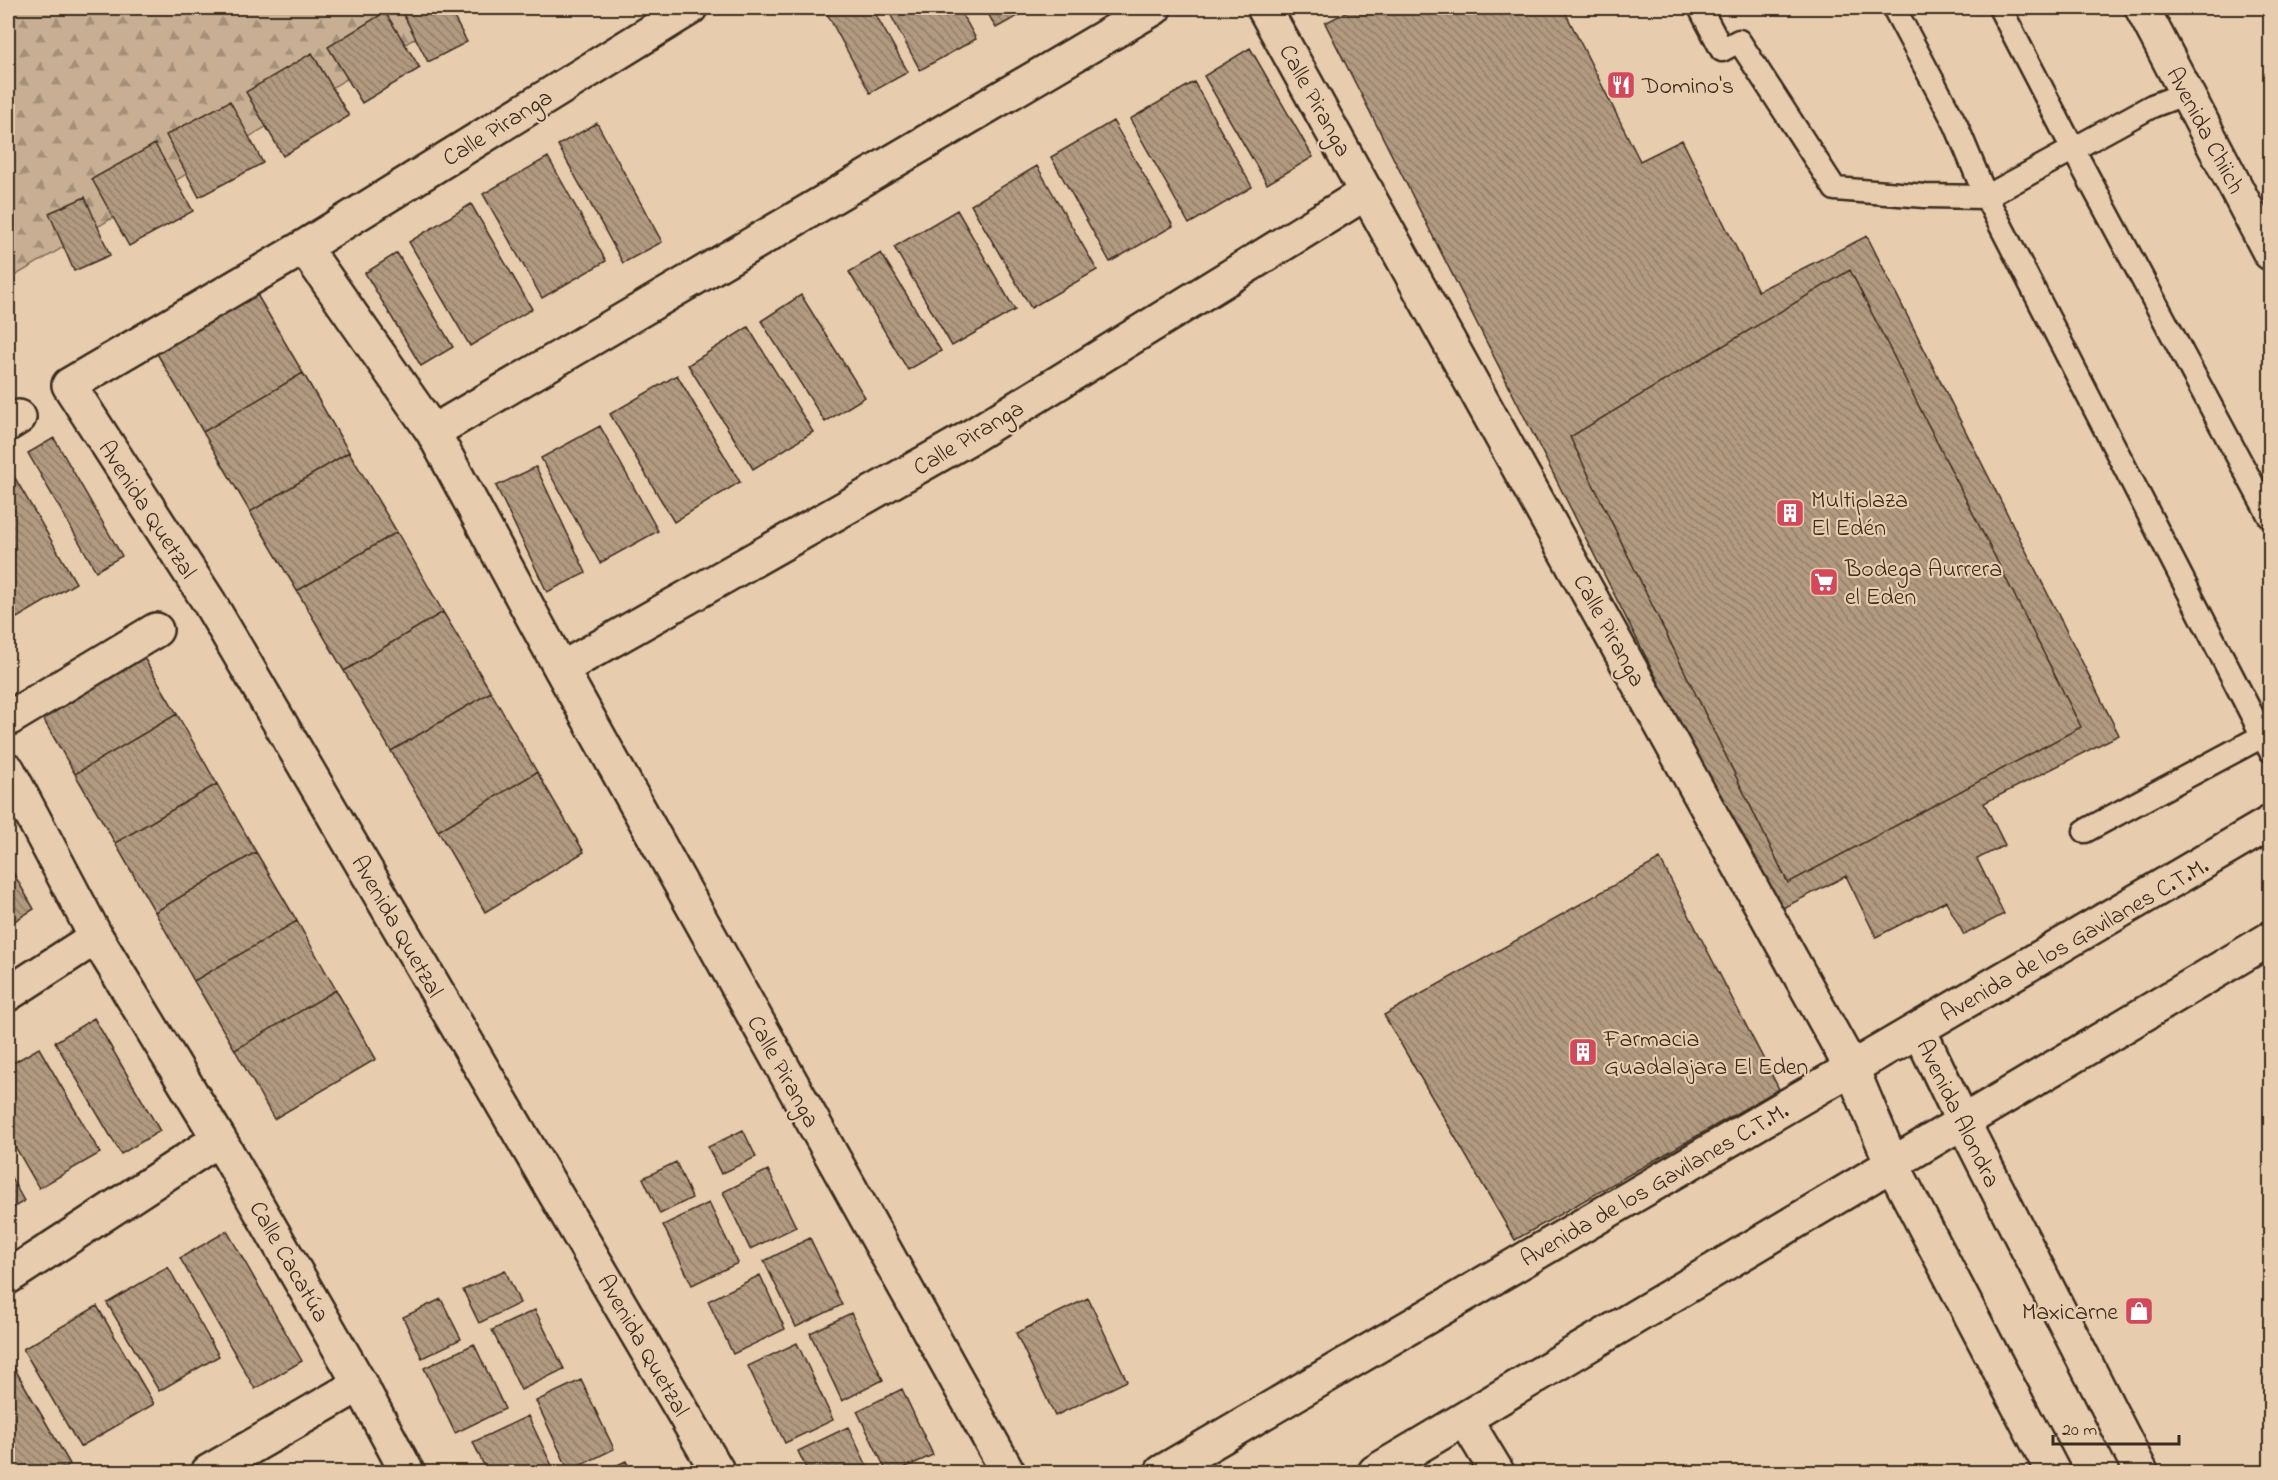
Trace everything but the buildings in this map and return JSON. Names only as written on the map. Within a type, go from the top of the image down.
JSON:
[{"type":"street","name":"Calle Piranga","points":[[69,385],[304,247],[690,8]]},
{"type":"street","points":[[433,432],[1154,8]]},
{"type":"street","name":"Calle Piranga","points":[[1264,8],[1852,1069]]},
{"type":"street","name":"Avenida Chiich","points":[[2142,8],[2271,253]]},
{"type":"street","name":"Calle Piranga","points":[[561,669],[967,439],[1367,192]]},
{"type":"street","name":"Calle Piranga","points":[[304,247],[433,432],[561,669],[1008,1473]]},
{"type":"street","name":"Avenida Quetzal","points":[[69,385],[208,602],[718,1473]]},
{"type":"street","points":[[8,719],[156,630]]},
{"type":"street","name":"Calle Cacatúa","points":[[8,770],[96,937],[219,1139],[360,1384],[407,1473]]},
{"type":"street","name":"Avenida de los Gavilanes C.T.M.","points":[[1919,1030],[2271,824]]},
{"type":"street","points":[[8,994],[96,937]]},
{"type":"street","points":[[1375,1473],[2271,939]]},
{"type":"street","name":"Avenida Alondra","points":[[1852,1069],[1919,1030],[1963,1122],[2141,1473]]},
{"type":"street","points":[[1852,1069],[1892,1164],[2053,1473]]},
{"type":"street","name":"Avenida de los Gavilanes C.T.M.","points":[[1162,1473],[1852,1069]]},
{"type":"street","points":[[8,1277],[219,1139]]},
{"type":"street","points":[[208,1473],[360,1384]]},
{"type":"street","points":[[1465,1419],[1497,1473]]},
{"type":"lane","points":[[1700,8],[1722,50],[1739,41],[1835,189],[1925,196],[1986,197],[2152,106],[2187,93]]},
{"type":"lane","points":[[1894,8],[1956,125],[1986,197],[2268,739],[2085,831]]},
{"type":"lane","points":[[2000,8],[2073,149],[2271,517]]},
{"type":"green space","points":[[8,8],[466,8],[8,280]]},
{"type":"place","name":"Domino's","points":[[1621,85]]},
{"type":"place","name":"Multiplaza El Edén","points":[[1790,513]]},
{"type":"place","name":"Bodega Aurrera el Eden","points":[[1824,582]]},
{"type":"place","name":"Farmacia Guadalajara El Eden","points":[[1583,1052]]},
{"type":"place","name":"Maxicarne","points":[[2139,1311]]}]
